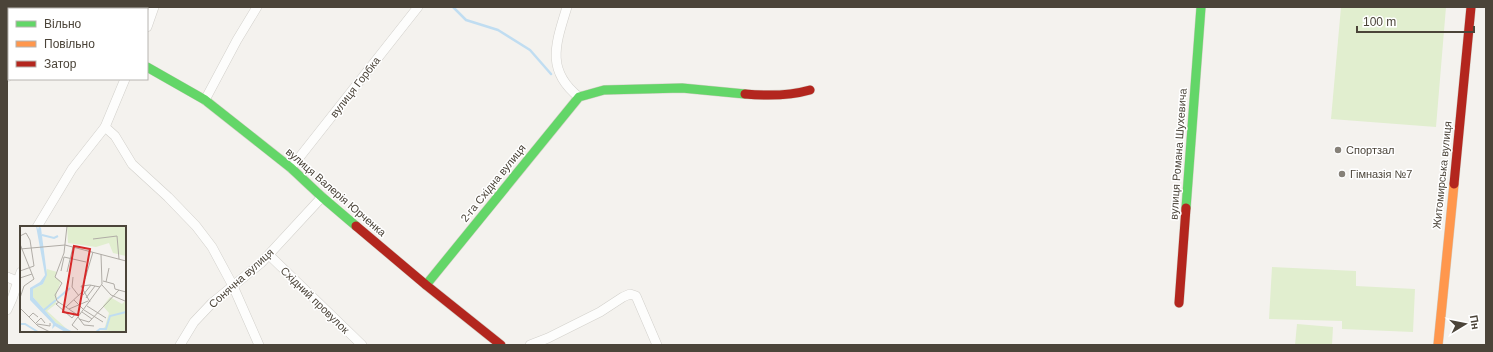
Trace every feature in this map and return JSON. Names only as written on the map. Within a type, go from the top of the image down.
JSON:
[{"type":"street","points":[[148,24],[154,7]]},
{"type":"street","points":[[205,100],[237,40],[257,7]]},
{"type":"street","name":"вулиця Горбка","points":[[291,168],[418,7]]},
{"type":"street","points":[[567,7],[557,41],[556,59],[559,74],[568,88],[579,97],[604,90],[682,88],[766,96],[800,93],[810,90]]},
{"type":"street","name":"вулиця Романа Шухевича","points":[[1179,303],[1201,7]]},
{"type":"street","name":"Житомирська вулиця","points":[[1438,345],[1471,7]]},
{"type":"street","name":"вулиця Валерія Юрченка","points":[[148,67],[205,100],[291,168],[322,197],[426,285],[501,345]]},
{"type":"street","points":[[38,226],[72,169],[105,127],[125,80]]},
{"type":"street","name":"2-га Східна вулиця","points":[[426,285],[579,97]]},
{"type":"street","points":[[105,127],[115,136],[132,164],[168,197],[196,226],[212,247],[233,286],[259,345]]},
{"type":"street","name":"Сонячна вулиця","points":[[180,345],[194,322],[212,303],[269,255],[322,197]]},
{"type":"street","name":"Східний провулок","points":[[269,255],[362,345]]},
{"type":"street","points":[[7,310],[20,274]]},
{"type":"street","points":[[7,277],[17,281]]},
{"type":"street","points":[[530,345],[548,338],[600,312],[630,294],[636,296],[657,345]]},
{"type":"green space","points":[[1341,7],[1446,7],[1436,127],[1331,119]]},
{"type":"green space","points":[[1272,267],[1356,271],[1356,286],[1415,289],[1413,332],[1342,329],[1342,321],[1269,319]]},
{"type":"green space","points":[[1297,324],[1333,327],[1332,345],[1295,345]]},
{"type":"waterway","points":[[453,7],[466,20],[498,30],[530,50],[551,74]]},
{"type":"traffic: fast","points":[[1186,208],[1201,7]]},
{"type":"traffic: fast","points":[[148,68],[205,100],[291,168],[356,226]]},
{"type":"traffic: fast","points":[[426,285],[579,97],[604,90],[682,88],[745,94]]},
{"type":"traffic: slow","points":[[1438,345],[1454,184]]},
{"type":"traffic: jam","points":[[1454,184],[1471,7]]},
{"type":"traffic: jam","points":[[745,94],[778,95],[810,90]]},
{"type":"traffic: jam","points":[[1179,303],[1186,208]]},
{"type":"traffic: jam","points":[[356,226],[501,345]]},
{"type":"place","name":"Спортзал","points":[[1338,150]]},
{"type":"place","name":"Гімназія №7","points":[[1342,174]]}]
